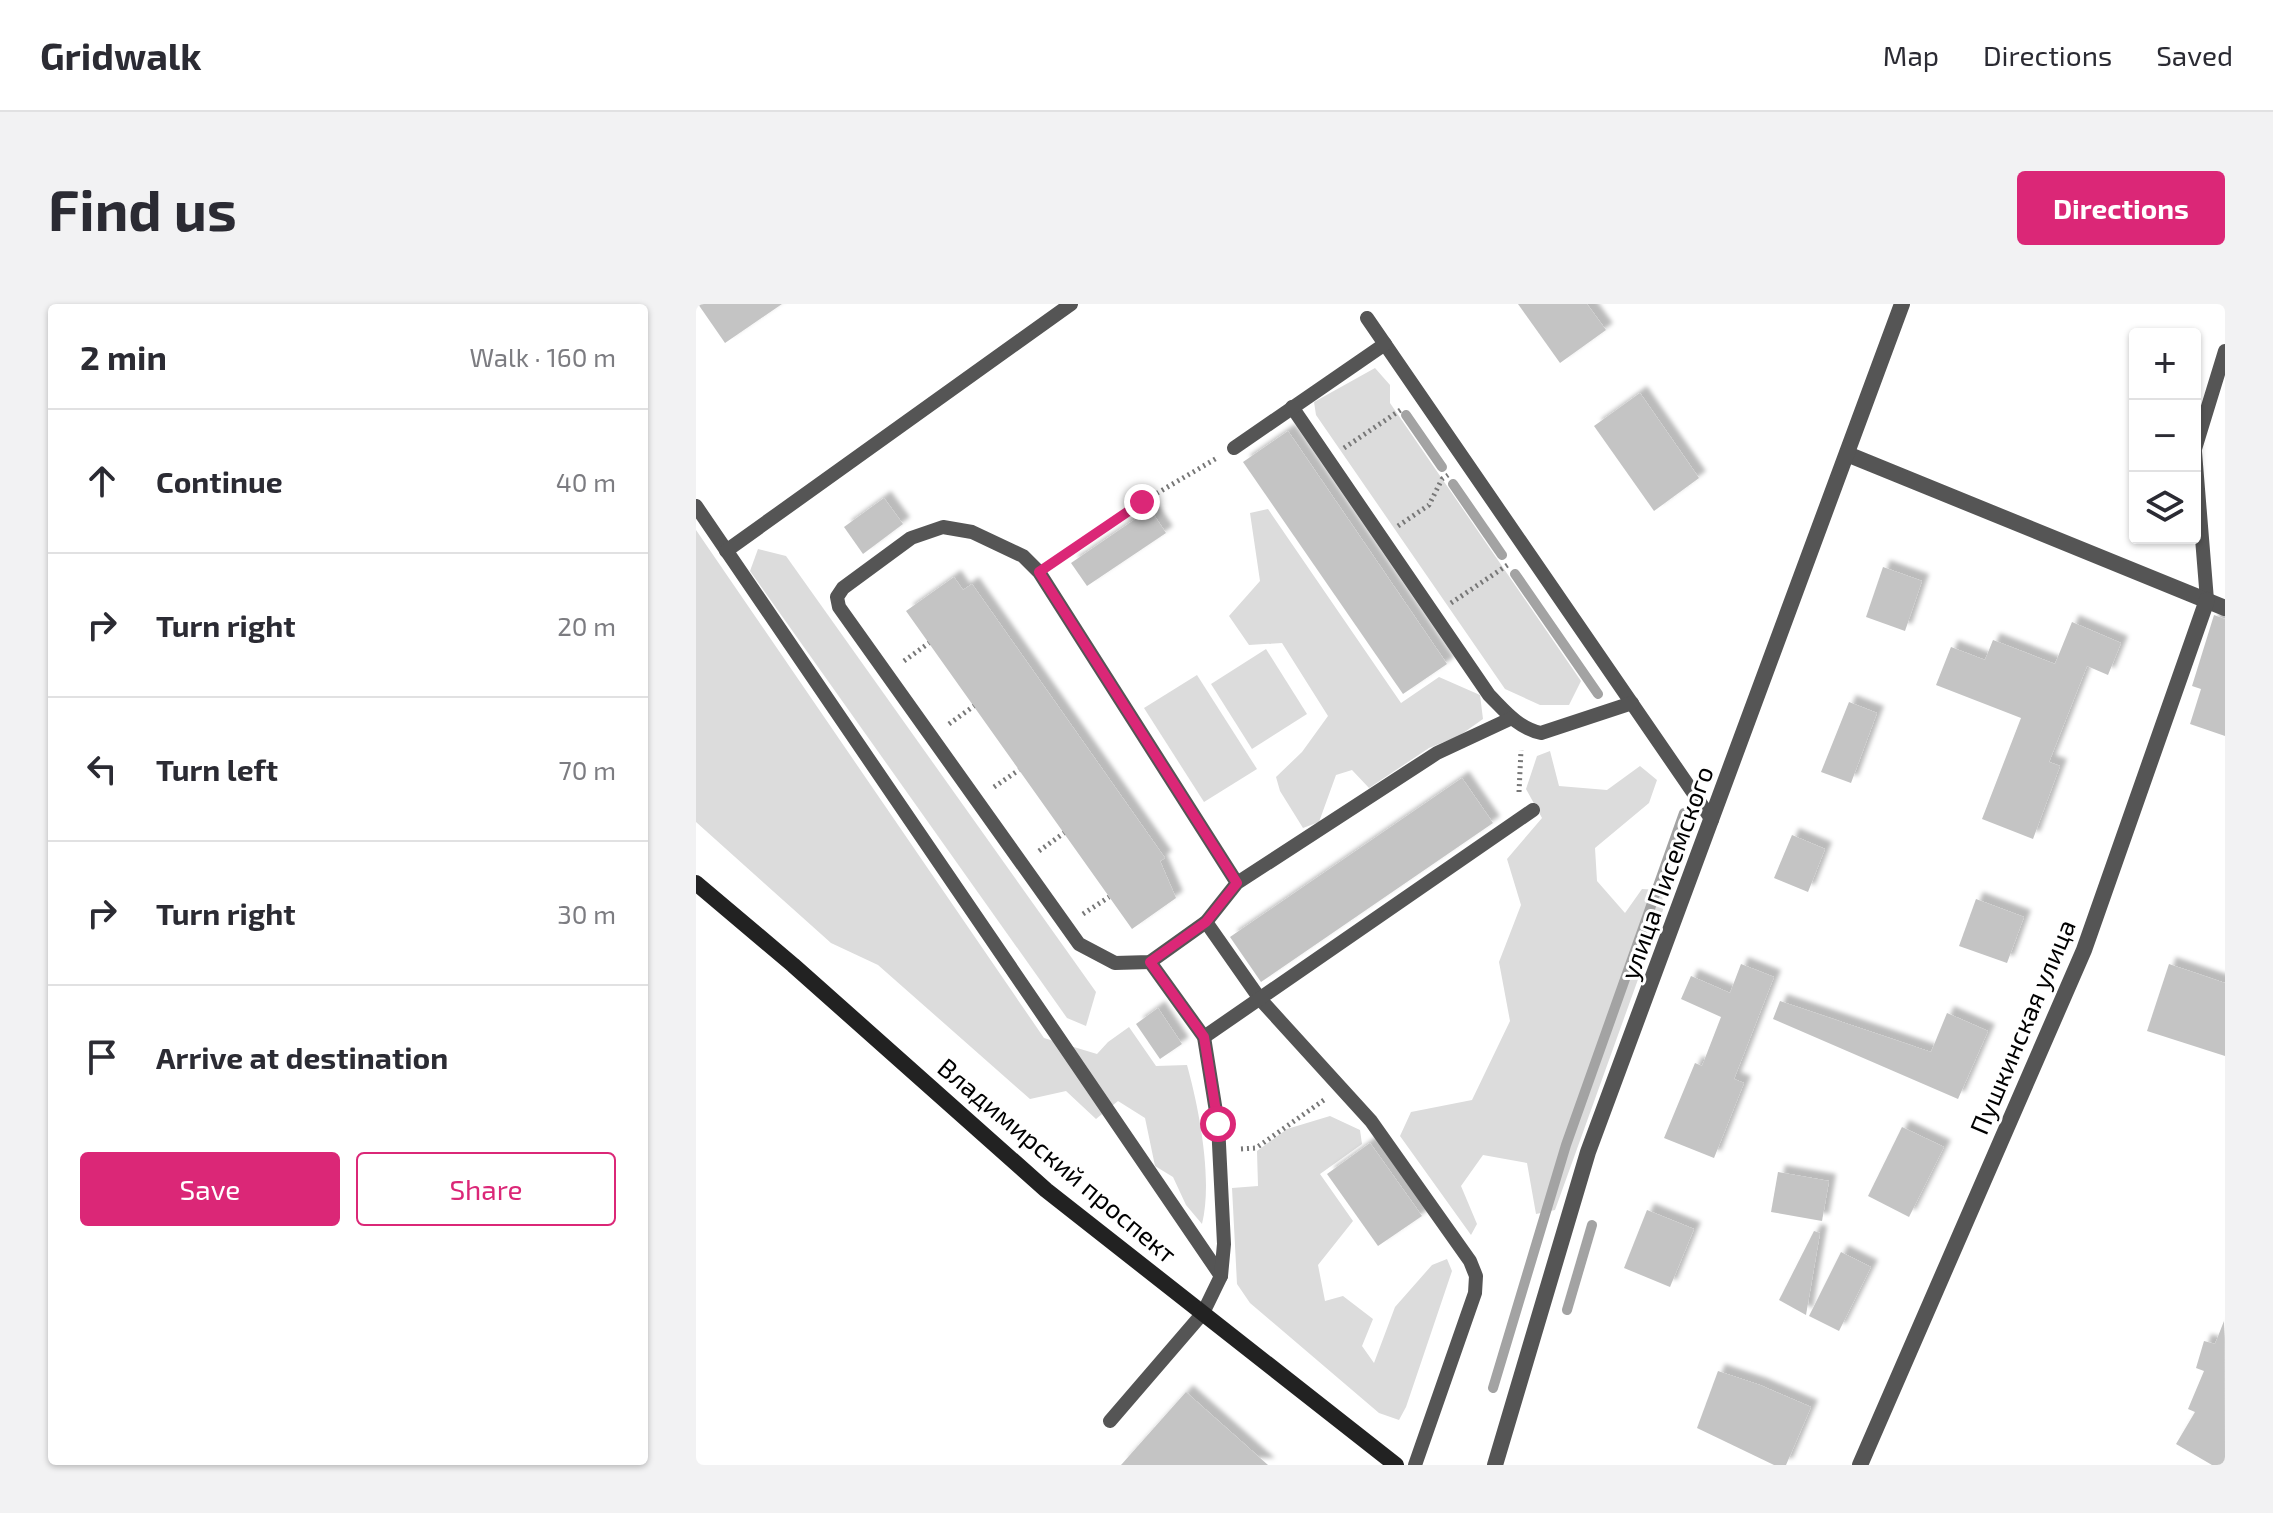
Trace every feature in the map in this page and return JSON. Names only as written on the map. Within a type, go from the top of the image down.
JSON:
[{"type":"main road","name":"Владимирский проспект","points":[[696,883],[1046,1190],[1396,1465]]},
{"type":"street","name":"улица Писемского","points":[[1495,1465],[1588,1152],[1902,304]]},
{"type":"street","points":[[1847,454],[2225,608]]},
{"type":"street","name":"Пушкинская улица","points":[[1860,1465],[2084,950],[2207,600]]},
{"type":"lane","points":[[726,551],[1071,304]]},
{"type":"lane","points":[[1367,318],[1712,820]]},
{"type":"lane","points":[[1234,448],[1385,344]]},
{"type":"lane","points":[[2201,431],[2225,351]]},
{"type":"lane","points":[[1292,407],[1489,695],[1512,718],[1526,729],[1541,733],[1632,703]]},
{"type":"lane","points":[[2197,472],[2207,600]]},
{"type":"lane","points":[[696,506],[1221,1276]]},
{"type":"lane","points":[[1237,883],[1039,572],[1023,556],[972,532],[943,527],[911,538],[843,588],[837,597],[839,607],[1079,944],[1115,963],[1150,962],[1206,922],[1237,883],[1437,753],[1512,718]]},
{"type":"lane","points":[[1204,1037],[1533,810]]},
{"type":"lane","points":[[1206,922],[1260,999],[1371,1121],[1470,1261],[1476,1276],[1475,1293],[1415,1465]]},
{"type":"lane","points":[[1110,1421],[1203,1313],[1221,1276],[1224,1244],[1218,1124],[1204,1037],[1150,962]]},
{"type":"path","points":[[1327,460],[1421,396]]},
{"type":"path","points":[[1039,572],[1142,502],[1234,448]]},
{"type":"path","points":[[1382,538],[1429,505],[1442,479],[1466,462]]},
{"type":"path","points":[[1434,615],[1527,551]]},
{"type":"path","points":[[1518,821],[1520,757],[1526,729]]},
{"type":"path","points":[[1219,1150],[1256,1148],[1341,1088]]},
{"type":"shaded area","points":[[1375,368],[1390,385],[1390,403],[1581,681],[1569,705],[1540,705],[1505,689],[1316,415],[1314,402]]},
{"type":"shaded area","points":[[1268,509],[1401,703],[1439,677],[1480,695],[1483,719],[1459,736],[1429,748],[1369,788],[1352,770],[1336,775],[1319,822],[1303,828],[1280,791],[1276,777],[1302,752],[1328,716],[1282,643],[1249,645],[1229,616],[1260,581],[1250,513]]},
{"type":"shaded area","points":[[696,530],[1044,1038],[1097,1054],[1129,1027],[1156,1066],[1187,1065],[1200,1123],[1205,1166],[1202,1224],[1186,1205],[1173,1177],[1155,1166],[1145,1118],[1118,1101],[1096,1119],[1066,1091],[1030,1099],[878,965],[831,943],[696,822]]},
{"type":"shaded area","points":[[758,549],[786,556],[1096,992],[1086,1026],[1067,1018],[750,571]]},
{"type":"shaded area","points":[[1266,649],[1307,714],[1252,749],[1211,684]]},
{"type":"shaded area","points":[[1197,675],[1257,769],[1204,802],[1144,708]]},
{"type":"shaded area","points":[[1550,751],[1559,786],[1607,790],[1640,766],[1657,780],[1649,803],[1595,848],[1597,881],[1625,913],[1642,889],[1662,890],[1663,910],[1555,1210],[1536,1214],[1527,1163],[1483,1155],[1461,1186],[1477,1224],[1471,1235],[1400,1136],[1411,1112],[1472,1100],[1510,1021],[1499,962],[1521,905],[1507,859],[1542,818],[1526,789],[1537,756]]},
{"type":"shaded area","points":[[1330,1116],[1360,1130],[1362,1144],[1320,1174],[1353,1221],[1318,1265],[1325,1301],[1343,1296],[1373,1319],[1362,1346],[1374,1363],[1395,1307],[1432,1265],[1447,1259],[1452,1271],[1399,1420],[1379,1413],[1250,1303],[1237,1284],[1232,1188],[1258,1186],[1257,1151],[1287,1129]]},
{"type":"building","points":[[698,304],[782,304],[725,343]]},
{"type":"building","points":[[1518,304],[1587,304],[1606,330],[1560,363]]},
{"type":"building","points":[[1640,393],[1699,478],[1654,511],[1594,426]]},
{"type":"building","points":[[1288,431],[1447,664],[1403,694],[1243,462]]},
{"type":"building","points":[[884,498],[903,524],[863,554],[844,527]]},
{"type":"building","points":[[1150,509],[1166,533],[1087,586],[1071,563]]},
{"type":"building","points":[[1883,567],[1922,581],[1905,631],[1866,617]]},
{"type":"building","points":[[954,577],[963,590],[972,584],[1165,858],[1160,861],[1176,898],[1132,929],[906,611]]},
{"type":"building","points":[[2214,615],[2225,619],[2225,736],[2190,724],[2201,689],[2192,686]]},
{"type":"building","points":[[2072,622],[2121,643],[2108,675],[2087,666],[2049,762],[2060,766],[2033,839],[1982,819],[2021,718],[1936,685],[1951,647],[1985,660],[1993,640],[2055,664]]},
{"type":"building","points":[[1849,702],[1877,713],[1851,783],[1821,772]]},
{"type":"building","points":[[1462,778],[1493,823],[1261,982],[1230,937]]},
{"type":"building","points":[[1792,835],[1825,849],[1808,892],[1774,878]]},
{"type":"building","points":[[1976,899],[2024,917],[2007,963],[1959,946]]},
{"type":"building","points":[[1741,964],[1774,977],[1734,1079],[1744,1083],[1714,1158],[1664,1138],[1695,1063],[1702,1066],[1721,1017],[1681,999],[1691,976],[1730,993]]},
{"type":"building","points":[[2169,964],[2225,983],[2225,1056],[2147,1031]]},
{"type":"building","points":[[1780,1001],[1931,1052],[1947,1013],[1988,1031],[1958,1099],[1773,1019]]},
{"type":"building","points":[[1158,1008],[1182,1044],[1160,1059],[1136,1024]]},
{"type":"building","points":[[1902,1127],[1944,1147],[1909,1217],[1868,1196]]},
{"type":"building","points":[[1370,1143],[1422,1216],[1378,1246],[1327,1174]]},
{"type":"building","points":[[1778,1172],[1829,1181],[1822,1221],[1771,1212]]},
{"type":"building","points":[[1647,1210],[1694,1229],[1670,1287],[1624,1268]]},
{"type":"building","points":[[1814,1231],[1820,1233],[1806,1315],[1779,1300]]},
{"type":"building","points":[[1841,1252],[1871,1267],[1839,1331],[1809,1316]]},
{"type":"building","points":[[2224,1321],[2225,1465],[2212,1465],[2176,1444],[2195,1412],[2188,1409],[2204,1371],[2196,1368],[2204,1341],[2215,1344]]},
{"type":"building","points":[[1718,1371],[1811,1407],[1786,1465],[1774,1465],[1697,1428]]},
{"type":"building","points":[[1186,1392],[1268,1465],[1121,1465]]},
{"type":"waterway","points":[[1406,415],[1442,467]]},
{"type":"waterway","points":[[1453,484],[1502,555]]},
{"type":"waterway","points":[[1515,574],[1598,694]]},
{"type":"waterway","points":[[1493,1388],[1566,1145],[1684,813]]},
{"type":"waterway","points":[[1567,1310],[1592,1225]]},
{"type":"route","points":[[1142,502],[1039,572],[1237,883],[1206,922],[1150,962],[1204,1037],[1218,1124]]}]
